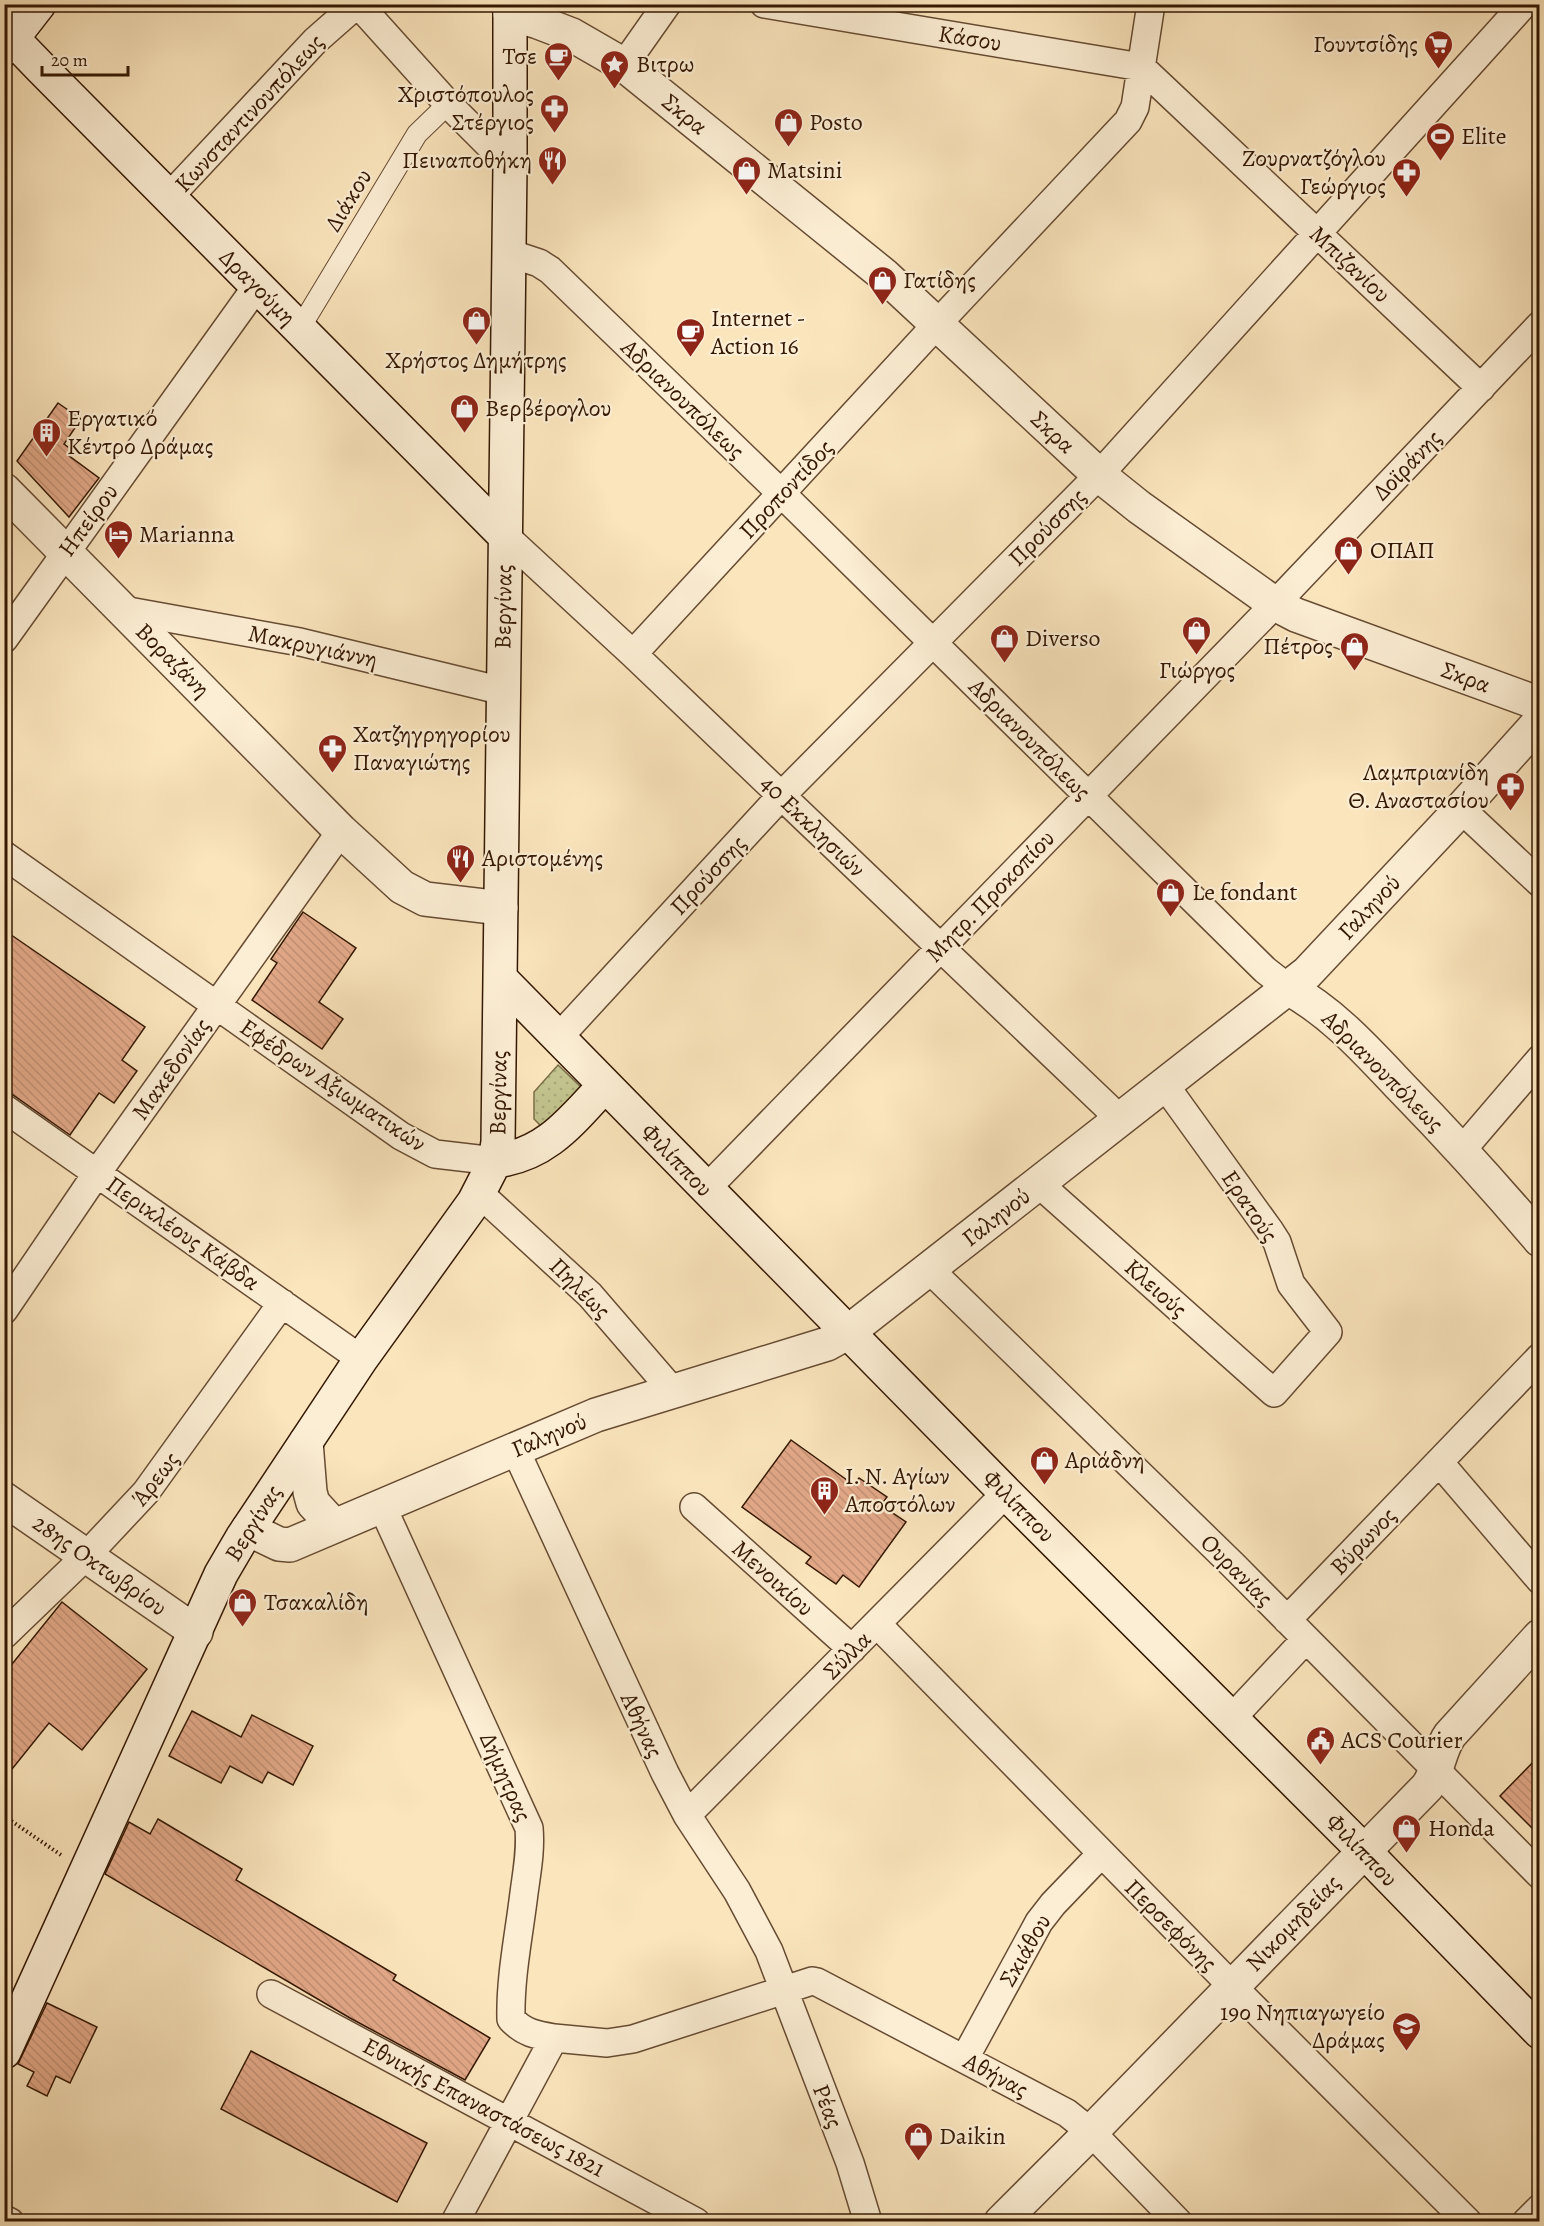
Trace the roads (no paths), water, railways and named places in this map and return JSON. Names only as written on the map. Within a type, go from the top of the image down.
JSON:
[{"type":"street","points":[[7,38],[39,4]]},
{"type":"street","points":[[357,4],[448,104],[510,166]]},
{"type":"street","name":"Κωνσταντινουπόλεως","points":[[169,197],[315,41],[357,4]]},
{"type":"street","points":[[624,65],[667,4]]},
{"type":"street","name":"Κάσου","points":[[764,4],[1141,67]]},
{"type":"street","points":[[938,323],[1128,121],[1135,106],[1151,4]]},
{"type":"street","name":"Προύσσης","points":[[558,1038],[781,796],[1099,475],[1524,4]]},
{"type":"street","name":"Σκρα","points":[[510,9],[572,35],[624,65],[884,275],[1099,475],[1139,507],[1275,604],[1296,615],[1539,704]]},
{"type":"street","name":"Βεργίνας","points":[[4,2052],[221,1574],[248,1529],[361,1359],[479,1193],[495,1161],[498,1142],[510,9]]},
{"type":"street","name":"Δραγούμη","points":[[7,38],[169,197],[504,535]]},
{"type":"street","name":"Μπιζανίου","points":[[1141,67],[1481,388]]},
{"type":"street","name":"Διάκου","points":[[300,328],[417,134],[448,104]]},
{"type":"street","name":"Αδριανουπόλεως","points":[[509,253],[539,263],[550,270],[782,494],[1265,970],[1349,1032],[1462,1150],[1539,1240]]},
{"type":"street","name":"Ηπείρου","points":[[4,639],[257,286]]},
{"type":"street","name":"Προποντίδος","points":[[633,654],[938,323]]},
{"type":"street","name":"Δοϊράνης","points":[[1275,604],[1539,325]]},
{"type":"street","name":"Βοραζάνη","points":[[4,490],[341,831],[402,887],[415,896],[425,899],[501,908]]},
{"type":"street","name":"40 Εκκλησιών","points":[[504,535],[633,654],[1120,1119]]},
{"type":"street","name":"Μητρ. Προκοπίου","points":[[706,1189],[1275,604]]},
{"type":"street","name":"Μακρυγιάννη","points":[[123,610],[300,642],[502,690]]},
{"type":"street","name":"Γαληνού","points":[[248,1529],[279,1544],[290,1545],[596,1415],[827,1344],[847,1332],[1288,988],[1321,959],[1461,809],[1539,721]]},
{"type":"street","points":[[1461,809],[1539,883]]},
{"type":"street","name":"Μακεδονίας","points":[[4,1310],[98,1173],[341,831]]},
{"type":"street","name":"Εφέδρων Αξιωματικών","points":[[4,855],[417,1146],[435,1154],[495,1161]]},
{"type":"street","name":"Φιλίππου","points":[[500,978],[1006,1493],[1364,1851],[1539,2031]]},
{"type":"street","points":[[1462,1150],[1539,1059]]},
{"type":"street","name":"Ερατούς","points":[[1164,1084],[1270,1231],[1277,1242],[1292,1284],[1328,1332],[1274,1392]]},
{"type":"street","points":[[495,1161],[525,1153],[547,1143],[605,1085]]},
{"type":"street","name":"Περικλέους Κάβδα","points":[[4,1108],[361,1359]]},
{"type":"street","name":"Κλειούς","points":[[1038,1183],[1274,1392]]},
{"type":"street","name":"Πηλέως","points":[[479,1193],[590,1295],[672,1390]]},
{"type":"street","name":"Ουρανίας","points":[[929,1269],[1287,1620],[1539,1875]]},
{"type":"street","name":"Άρεως","points":[[4,1635],[86,1556],[160,1475],[282,1303]]},
{"type":"street","name":"Βύρωνος","points":[[1287,1620],[1539,1357]]},
{"type":"street","points":[[306,1442],[313,1503],[334,1526]]},
{"type":"street","name":"Αθήνας","points":[[515,1449],[638,1717],[687,1815],[737,1891],[769,1951],[785,1991]]},
{"type":"street","points":[[1439,1462],[1539,1580]]},
{"type":"street","name":"Σύλλα","points":[[687,1815],[1006,1493]]},
{"type":"street","name":"28ης Οκτωβρίου","points":[[4,1499],[196,1632]]},
{"type":"street","name":"Δήμητρας","points":[[382,1506],[529,1828],[527,1874],[511,1994],[511,2019],[530,2034],[554,2038]]},
{"type":"street","name":"Μενοικίου","points":[[694,1507],[852,1649]]},
{"type":"street","name":"Περσεφόνης","points":[[877,1624],[1101,1854],[1468,2222]]},
{"type":"street","name":"Νικομηδείας","points":[[1001,2222],[1429,1785],[1443,1746],[1450,1735],[1539,1636]]},
{"type":"street","points":[[1232,1718],[1306,1639]]},
{"type":"street","name":"Σκιάθου","points":[[965,2058],[1039,1922],[1101,1854]]},
{"type":"street","name":"Αθήνας","points":[[554,2038],[607,2043],[633,2039],[812,1981],[817,1982],[1067,2113],[1091,2132],[1178,2222]]},
{"type":"street","name":"Ρέας","points":[[785,1991],[850,2163],[868,2222]]},
{"type":"street","name":"Εθνικής Επαναστάσεως 1821","points":[[271,1994],[696,2222]]},
{"type":"street","points":[[455,2222],[554,2038]]},
{"type":"street","points":[[1526,2222],[1539,2208]]},
{"type":"street","points":[[4,2219],[10,2222]]},
{"type":"place","name":"Γουντσίδης","points":[[1439,70]]},
{"type":"place","name":"Τσε","points":[[558,82]]},
{"type":"place","name":"Βιτρω","points":[[615,90]]},
{"type":"place","name":"Χριστόπουλος Στέργιος","points":[[555,134]]},
{"type":"place","name":"Posto","points":[[788,148]]},
{"type":"place","name":"Elite","points":[[1440,162]]},
{"type":"place","name":"Πειναποθήκη","points":[[553,186]]},
{"type":"place","name":"Matsini","points":[[746,196]]},
{"type":"place","name":"Ζουρνατζόγλου Γεώργιος","points":[[1407,198]]},
{"type":"place","name":"Γατίδης","points":[[882,306]]},
{"type":"place","name":"Χρήστος Δημήτρης","points":[[476,346]]},
{"type":"place","name":"Internet - Action 16","points":[[690,358]]},
{"type":"place","name":"Βερβέρογλου","points":[[464,434]]},
{"type":"place","name":"Εργατικό Κέντρο Δράμας","points":[[46,458]]},
{"type":"place","name":"Marianna","points":[[118,560]]},
{"type":"place","name":"ΟΠΑΠ","points":[[1349,576]]},
{"type":"place","name":"Γιώργος","points":[[1197,656]]},
{"type":"place","name":"Diverso","points":[[1004,664]]},
{"type":"place","name":"Πέτρος","points":[[1354,672]]},
{"type":"place","name":"Χατζηγρηγορίου Παναγιώτης","points":[[332,774]]},
{"type":"place","name":"Λαμπριανίδη Θ. Αναστασίου","points":[[1510,812]]},
{"type":"place","name":"Αριστομένης","points":[[461,884]]},
{"type":"place","name":"Le fondant","points":[[1171,918]]},
{"type":"place","name":"Αριάδνη","points":[[1044,1486]]},
{"type":"place","name":"Ι. Ν. Αγίων Αποστόλων","points":[[824,1516]]},
{"type":"place","name":"Τσακαλίδη","points":[[243,1628]]},
{"type":"place","name":"ACS Courier","points":[[1320,1766]]},
{"type":"place","name":"Honda","points":[[1407,1854]]},
{"type":"place","name":"19ο Νηπιαγωγείο Δράμας","points":[[1406,2052]]},
{"type":"place","name":"Daikin","points":[[918,2162]]}]
